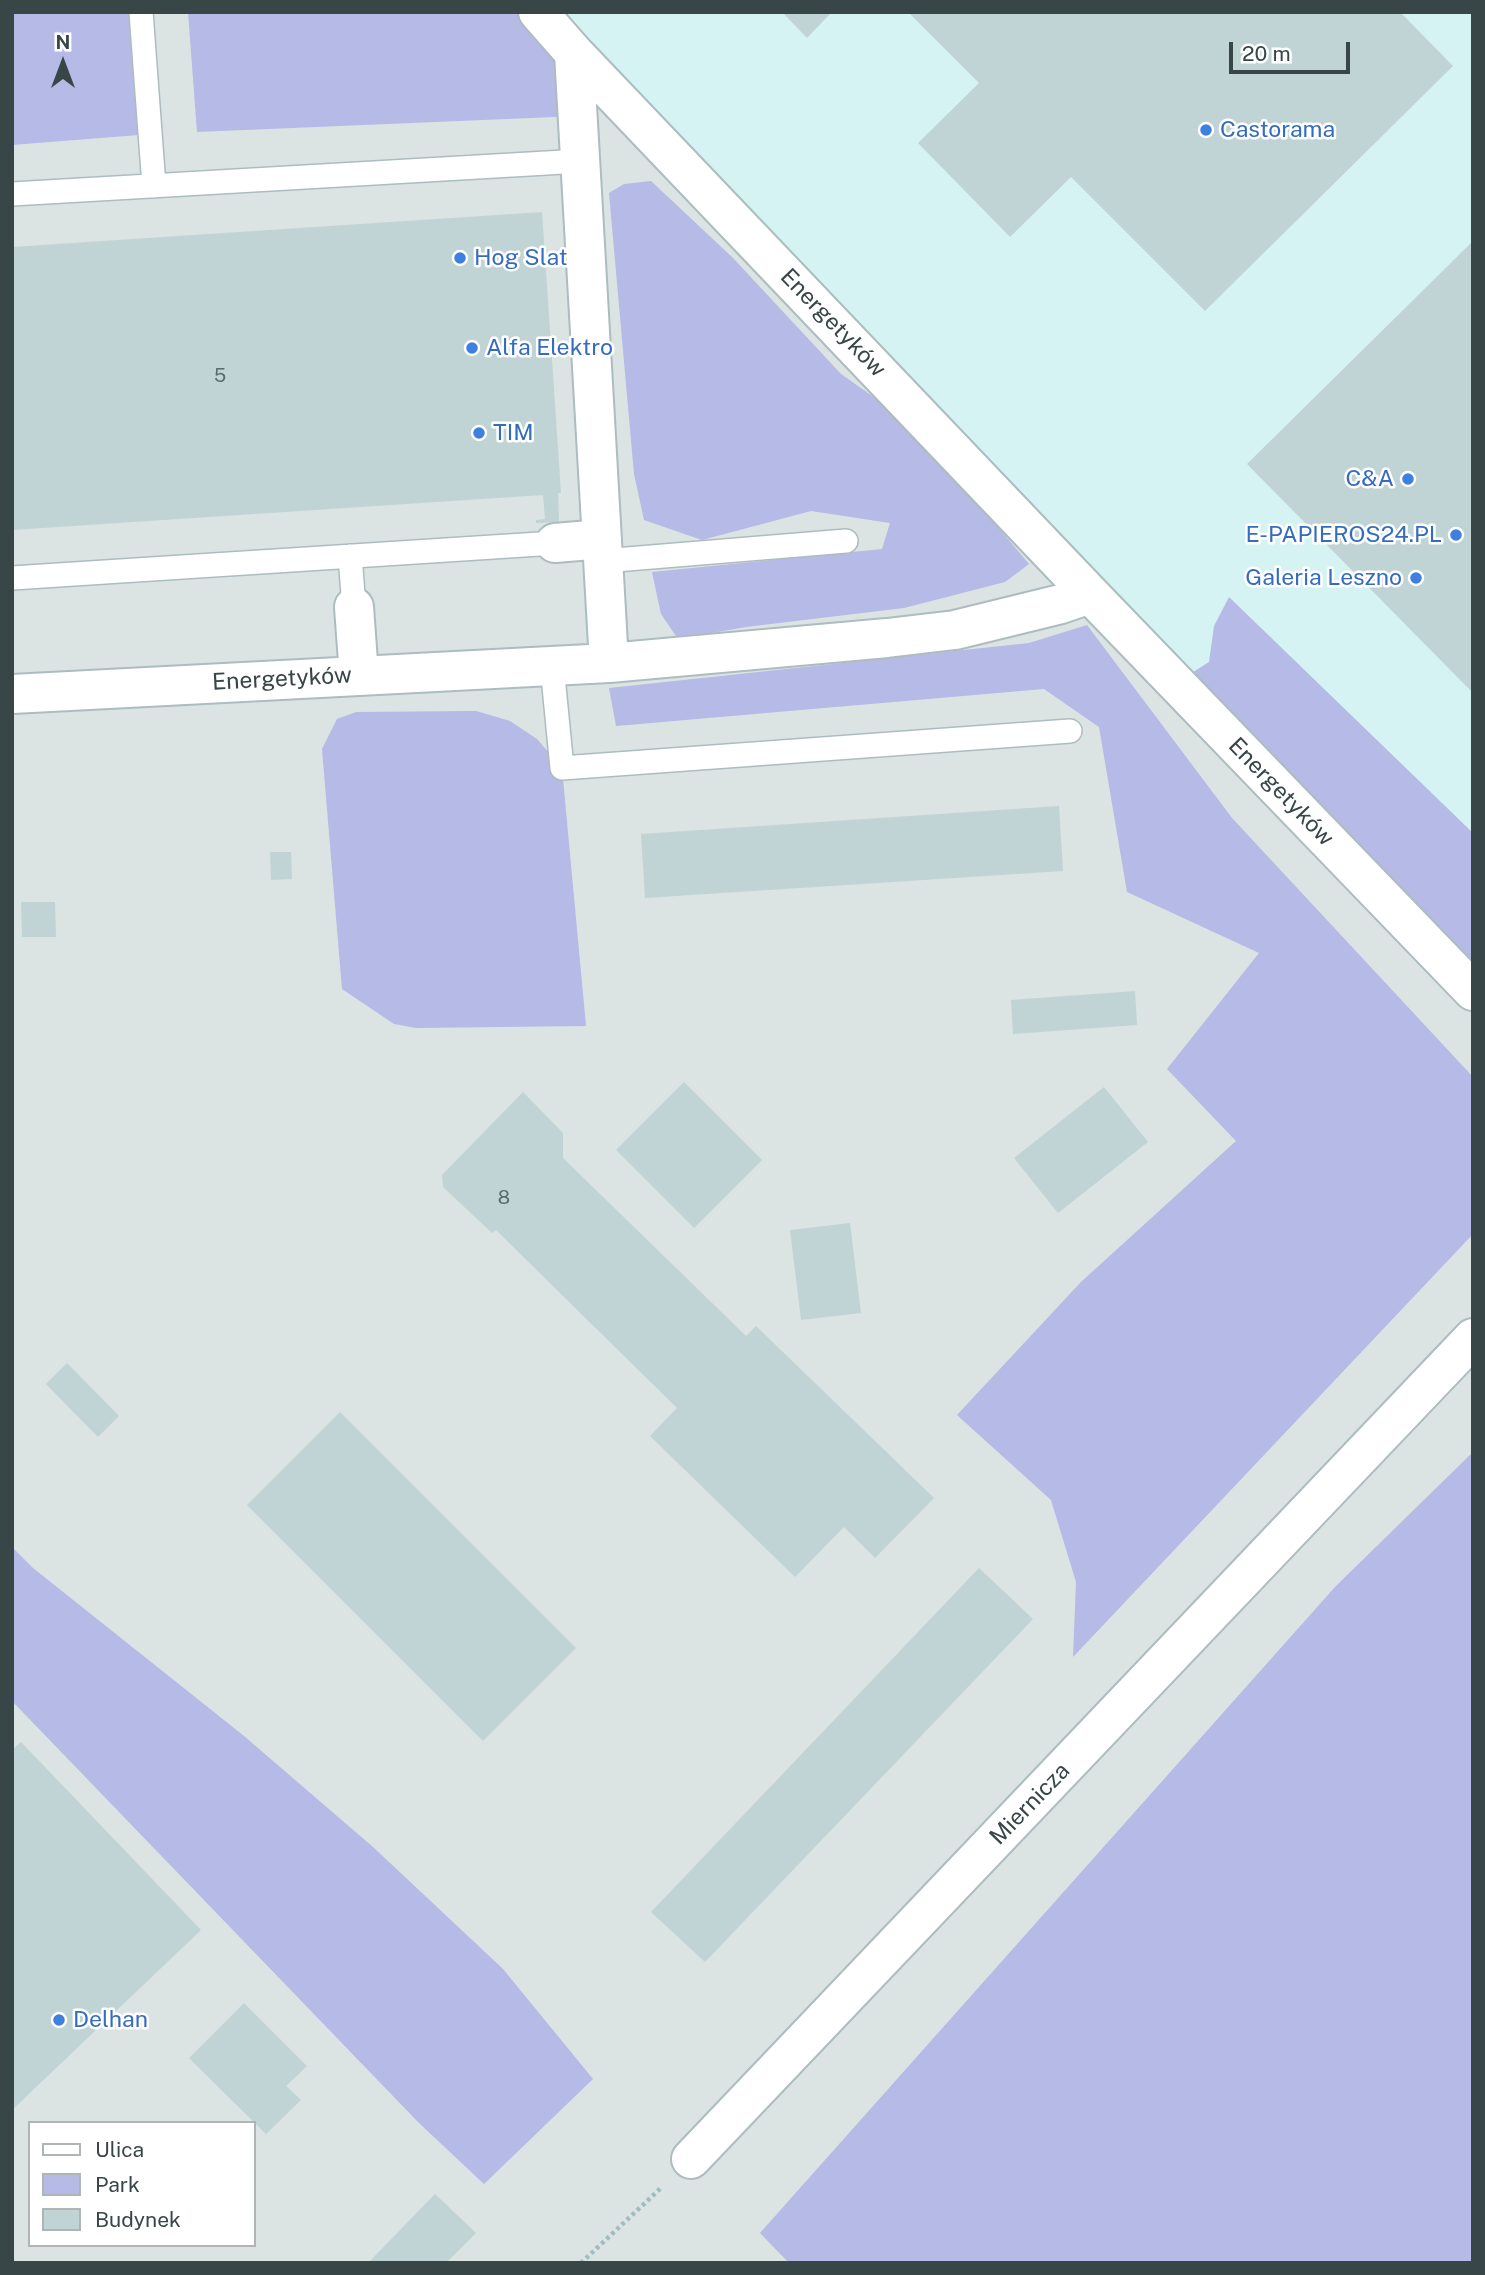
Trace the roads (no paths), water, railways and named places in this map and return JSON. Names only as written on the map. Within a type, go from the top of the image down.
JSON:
[{"type":"street","name":"Energetyków","points":[[538,12],[1090,594],[1473,991]]},
{"type":"street","points":[[574,53],[609,663]]},
{"type":"street","points":[[555,542],[603,550]]},
{"type":"street","name":"Energetyków","points":[[12,694],[609,663],[887,638],[955,630],[1061,604],[1090,594]]},
{"type":"street","points":[[354,607],[359,676]]},
{"type":"street","name":"Miernicza","points":[[691,2159],[1473,1338]]},
{"type":"lane","points":[[141,12],[154,186]]},
{"type":"lane","points":[[12,194],[581,161]]},
{"type":"lane","points":[[603,550],[846,541]]},
{"type":"lane","points":[[12,578],[555,542]]},
{"type":"lane","points":[[350,556],[354,607]]},
{"type":"lane","points":[[552,666],[562,768],[1070,732]]},
{"type":"place","name":"Castorama","points":[[1206,130]]},
{"type":"place","name":"Hog Slat","points":[[460,258]]},
{"type":"place","name":"Alfa Elektro","points":[[472,348]]},
{"type":"place","name":"TIM","points":[[479,433]]},
{"type":"place","name":"C&A","points":[[1408,479]]},
{"type":"place","name":"E-PAPIEROS24.PL","points":[[1456,535]]},
{"type":"place","name":"Galeria Leszno","points":[[1416,578]]},
{"type":"place","name":"Delhan","points":[[59,2020]]}]
